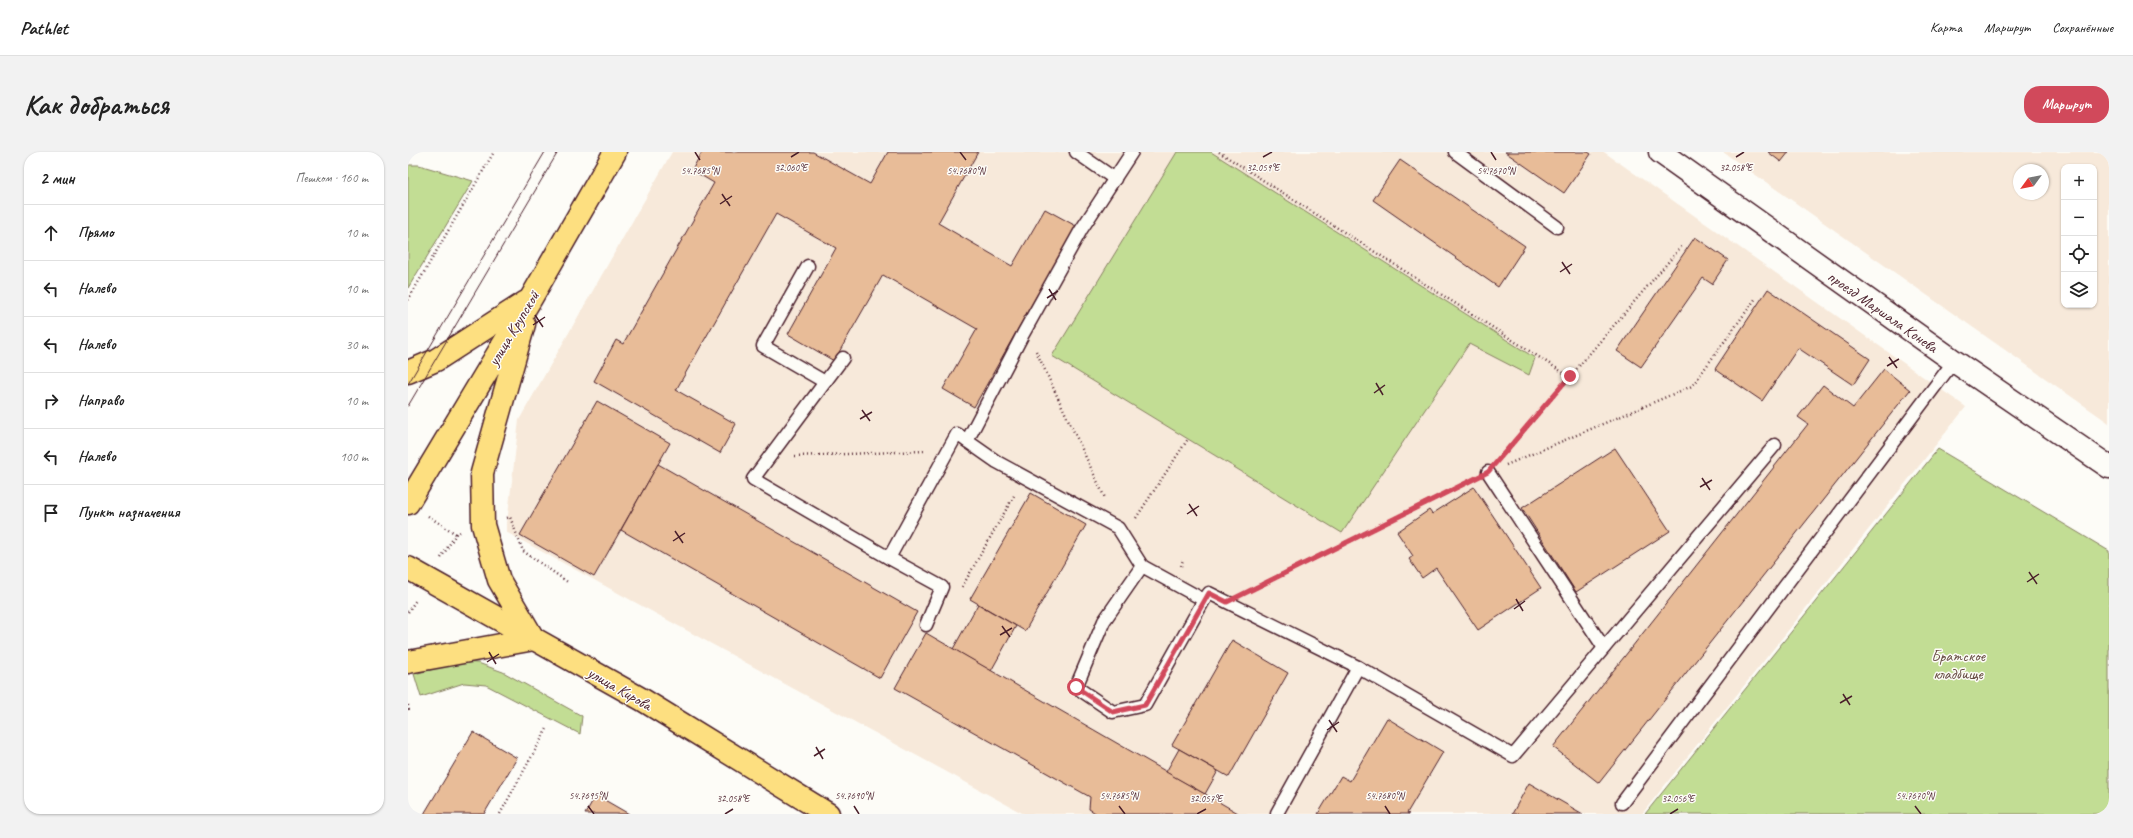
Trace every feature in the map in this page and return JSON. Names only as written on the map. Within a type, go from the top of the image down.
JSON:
[{"type":"main road","name":"улица Крупской","points":[[408,503],[530,300],[615,152]]},
{"type":"main road","points":[[408,372],[436,360],[530,300]]},
{"type":"main road","points":[[408,662],[534,639],[499,580],[483,525],[482,473],[530,300]]},
{"type":"main road","name":"улица Кирова","points":[[408,568],[642,700],[828,814]]},
{"type":"street","name":"проезд Маршала Конева","points":[[1660,152],[1954,361],[2109,467]]},
{"type":"lane","points":[[1076,152],[1115,178]]},
{"type":"lane","points":[[967,441],[1026,328],[1080,230],[1132,152]]},
{"type":"lane","points":[[1455,152],[1557,227]]},
{"type":"lane","points":[[808,266],[763,346],[825,382]]},
{"type":"lane","points":[[843,358],[753,479],[942,588],[926,625]]},
{"type":"lane","points":[[1622,803],[1954,361]]},
{"type":"lane","points":[[889,558],[957,434],[997,462],[1118,528],[1142,566],[1204,600]]},
{"type":"lane","points":[[1142,566],[1104,622],[1076,687],[1113,712],[1145,705],[1209,593],[1358,667],[1513,756],[1775,445]]},
{"type":"lane","points":[[1488,472],[1604,648]]},
{"type":"lane","points":[[1277,813],[1358,667]]},
{"type":"path","points":[[408,300],[494,152]]},
{"type":"path","points":[[1220,152],[1570,376]]},
{"type":"path","points":[[1488,472],[1682,246]]},
{"type":"path","points":[[1227,602],[1488,472],[1692,386],[1756,298]]},
{"type":"path","points":[[1026,328],[1107,501]]},
{"type":"path","points":[[1124,537],[1188,439]]},
{"type":"path","points":[[769,457],[948,450]]},
{"type":"path","points":[[958,594],[1025,477]]},
{"type":"path","points":[[426,515],[456,534]]},
{"type":"path","points":[[510,517],[523,551],[569,583]]},
{"type":"path","points":[[408,705],[409,710]]},
{"type":"path","points":[[500,814],[548,728]]},
{"type":"shaded area","points":[[672,152],[1604,152],[1966,407],[1642,814],[1024,814],[506,532],[519,420]]},
{"type":"shaded area","points":[[1723,152],[2109,152],[2109,423]]},
{"type":"green space","points":[[1177,152],[1211,152],[1535,358],[1529,375],[1469,344],[1342,533],[1052,356]]},
{"type":"green space","points":[[408,165],[419,165],[473,181],[408,288]]},
{"type":"green space","name":"Братское кладбище","points":[[1938,449],[2109,551],[2109,814],[1645,814]]},
{"type":"green space","points":[[462,662],[478,663],[503,672],[582,716],[580,734],[486,685],[464,683],[421,697],[414,674]]},
{"type":"building","points":[[702,152],[813,152],[870,184],[888,152],[978,152],[938,223],[1012,266],[1045,209],[1076,226],[974,407],[943,389],[977,329],[883,275],[834,361],[788,334],[836,248],[776,214],[676,390],[736,424],[720,453],[594,381],[616,340],[623,344],[714,183],[692,170]]},
{"type":"building","points":[[1505,152],[1588,152],[1591,154],[1564,193]]},
{"type":"building","points":[[1768,152],[1789,152],[1781,162]]},
{"type":"building","points":[[1400,160],[1525,246],[1498,287],[1373,200]]},
{"type":"building","points":[[1695,237],[1728,260],[1712,284],[1703,278],[1641,367],[1617,351]]},
{"type":"building","points":[[1768,289],[1870,359],[1853,385],[1798,348],[1762,401],[1715,369]]},
{"type":"building","points":[[1884,369],[1910,390],[1599,783],[1553,747],[1808,424],[1798,417],[1823,385],[1853,408]]},
{"type":"building","points":[[597,401],[670,443],[594,577],[520,535]]},
{"type":"building","points":[[1615,448],[1670,531],[1576,592],[1522,508]]},
{"type":"building","points":[[658,464],[917,612],[880,678],[621,530]]},
{"type":"building","points":[[1474,487],[1541,588],[1478,630],[1436,568],[1422,578],[1409,559],[1413,556],[1397,532],[1429,510],[1432,514]]},
{"type":"building","points":[[1031,493],[1086,525],[1025,631],[970,599]]},
{"type":"building","points":[[978,604],[1016,626],[991,671],[953,649]]},
{"type":"building","points":[[926,633],[1238,814],[1097,814],[1089,809],[1090,797],[895,688]]},
{"type":"building","points":[[1232,640],[1288,673],[1229,777],[1172,745]]},
{"type":"building","points":[[1387,718],[1443,752],[1407,813],[1409,814],[1318,814],[1341,776],[1350,781]]},
{"type":"building","points":[[473,732],[517,758],[484,814],[424,814]]},
{"type":"building","points":[[1179,749],[1218,771],[1205,794],[1166,772]]},
{"type":"building","points":[[1529,783],[1583,814],[1512,814]]},
{"type":"building","points":[[596,795],[629,814],[585,814]]},
{"type":"tram line","points":[[408,384],[545,152]]},
{"type":"tram line","points":[[408,406],[558,152]]},
{"type":"route","points":[[1076,687],[1113,712],[1145,705],[1209,593],[1227,602],[1488,472],[1570,376]]}]
